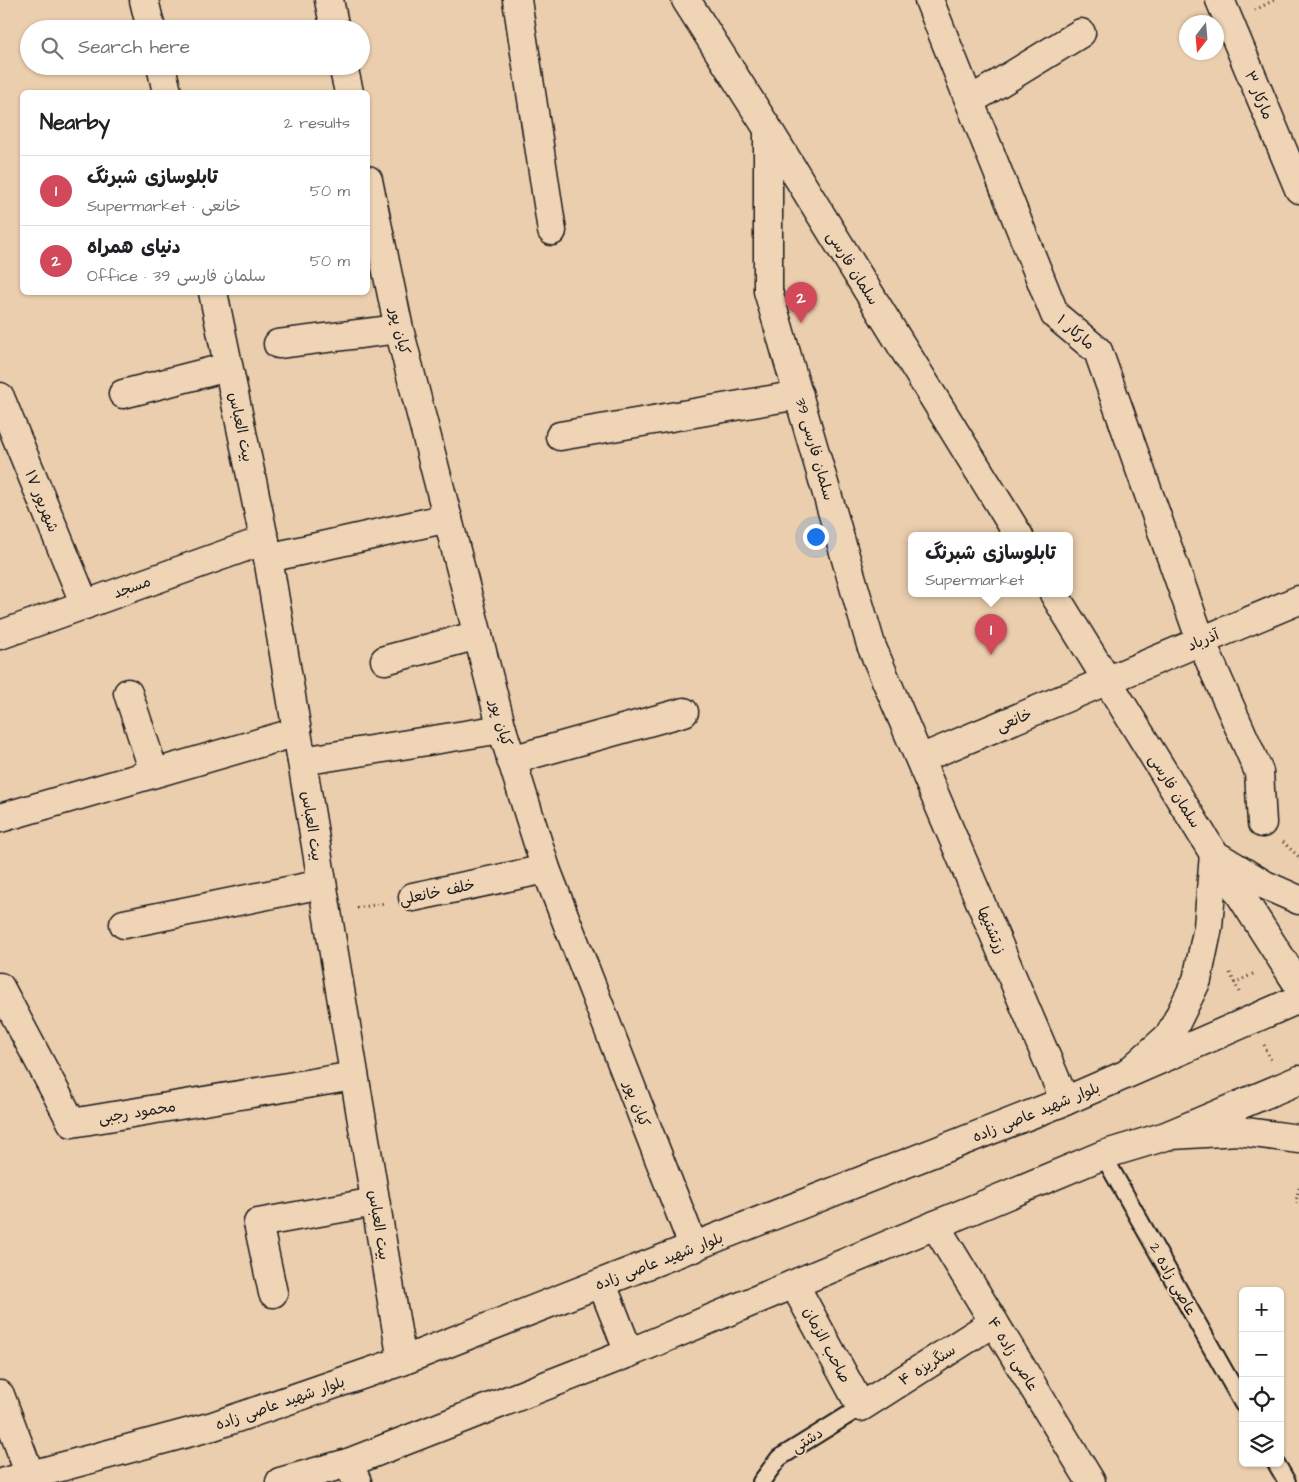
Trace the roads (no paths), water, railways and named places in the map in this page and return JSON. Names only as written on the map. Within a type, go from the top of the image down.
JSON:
[{"type":"street","points":[[144,0],[149,20]]},
{"type":"street","points":[[329,0],[333,20]]},
{"type":"street","points":[[517,0],[552,231]]},
{"type":"street","name":"سلمان فارسی","points":[[686,0],[768,129],[1016,532]]},
{"type":"street","name":"مارکار ۱","points":[[929,0],[1055,315],[1098,352],[1200,641],[1260,772],[1262,823]]},
{"type":"street","name":"مارکار ۳","points":[[1220,0],[1299,188]]},
{"type":"street","points":[[970,101],[1081,33]]},
{"type":"street","points":[[162,75],[166,90]]},
{"type":"street","points":[[345,75],[349,90]]},
{"type":"street","name":"سلمان فارسی 39","points":[[768,129],[768,291],[872,645],[920,759]]},
{"type":"street","name":"کیان پور","points":[[370,190],[399,329],[511,760],[546,869],[694,1248]]},
{"type":"street","name":"بیت العباس","points":[[214,295],[266,549],[402,1361]]},
{"type":"street","points":[[278,344],[399,329]]},
{"type":"street","points":[[123,394],[228,367]]},
{"type":"street","points":[[560,436],[799,394]]},
{"type":"street","name":"۱۷ شهریور","points":[[0,397],[85,605]]},
{"type":"street","name":"مسجد","points":[[0,635],[85,605],[266,549],[448,518]]},
{"type":"street","name":"سلمان فارسی","points":[[1056,597],[1214,854],[1299,986]]},
{"type":"street","name":"آذرباد","points":[[1108,681],[1299,600]]},
{"type":"street","points":[[385,660],[478,635]]},
{"type":"street","name":"خانعی","points":[[920,759],[1108,681]]},
{"type":"street","points":[[128,693],[154,772]]},
{"type":"street","points":[[511,760],[684,712]]},
{"type":"street","points":[[302,761],[502,729]]},
{"type":"street","points":[[0,818],[296,732]]},
{"type":"street","name":"زرتشتیها","points":[[920,759],[1065,1101]]},
{"type":"street","points":[[1123,1077],[1170,1035],[1197,980],[1208,927],[1214,854],[1265,885],[1299,900]]},
{"type":"street","name":"خلف خانعلی","points":[[413,897],[546,869]]},
{"type":"street","points":[[124,924],[322,884]]},
{"type":"street","name":"محمود رجبی","points":[[0,987],[72,1123],[354,1076]]},
{"type":"street","name":"بلوار شهید عاصی زاده","points":[[18,1479],[213,1426],[402,1361],[1065,1101],[1299,999]]},
{"type":"street","points":[[280,1482],[352,1472],[629,1352],[1103,1155],[1166,1136],[1299,1080]]},
{"type":"street","points":[[1166,1136],[1238,1131],[1299,1139]]},
{"type":"street","points":[[273,1293],[258,1223],[375,1202]]},
{"type":"street","name":"عاصی زاده ۴","points":[[935,1225],[1091,1482]]},
{"type":"street","points":[[602,1284],[629,1352]]},
{"type":"street","name":"صاحب الزمان","points":[[794,1284],[860,1407]]},
{"type":"street","name":"سنگریزه ۴","points":[[860,1407],[994,1322]]},
{"type":"street","points":[[0,1395],[18,1479]]},
{"type":"lane","name":"عاصی زاده 2","points":[[1103,1155],[1239,1397]]},
{"type":"lane","name":"دشتی","points":[[761,1482],[779,1458],[860,1407]]},
{"type":"lane","points":[[1278,1467],[1287,1482]]},
{"type":"place","name":"دنیای همراه","points":[[801,323]]},
{"type":"place","name":"تابلوسازی شبرنگ","points":[[991,655]]}]
